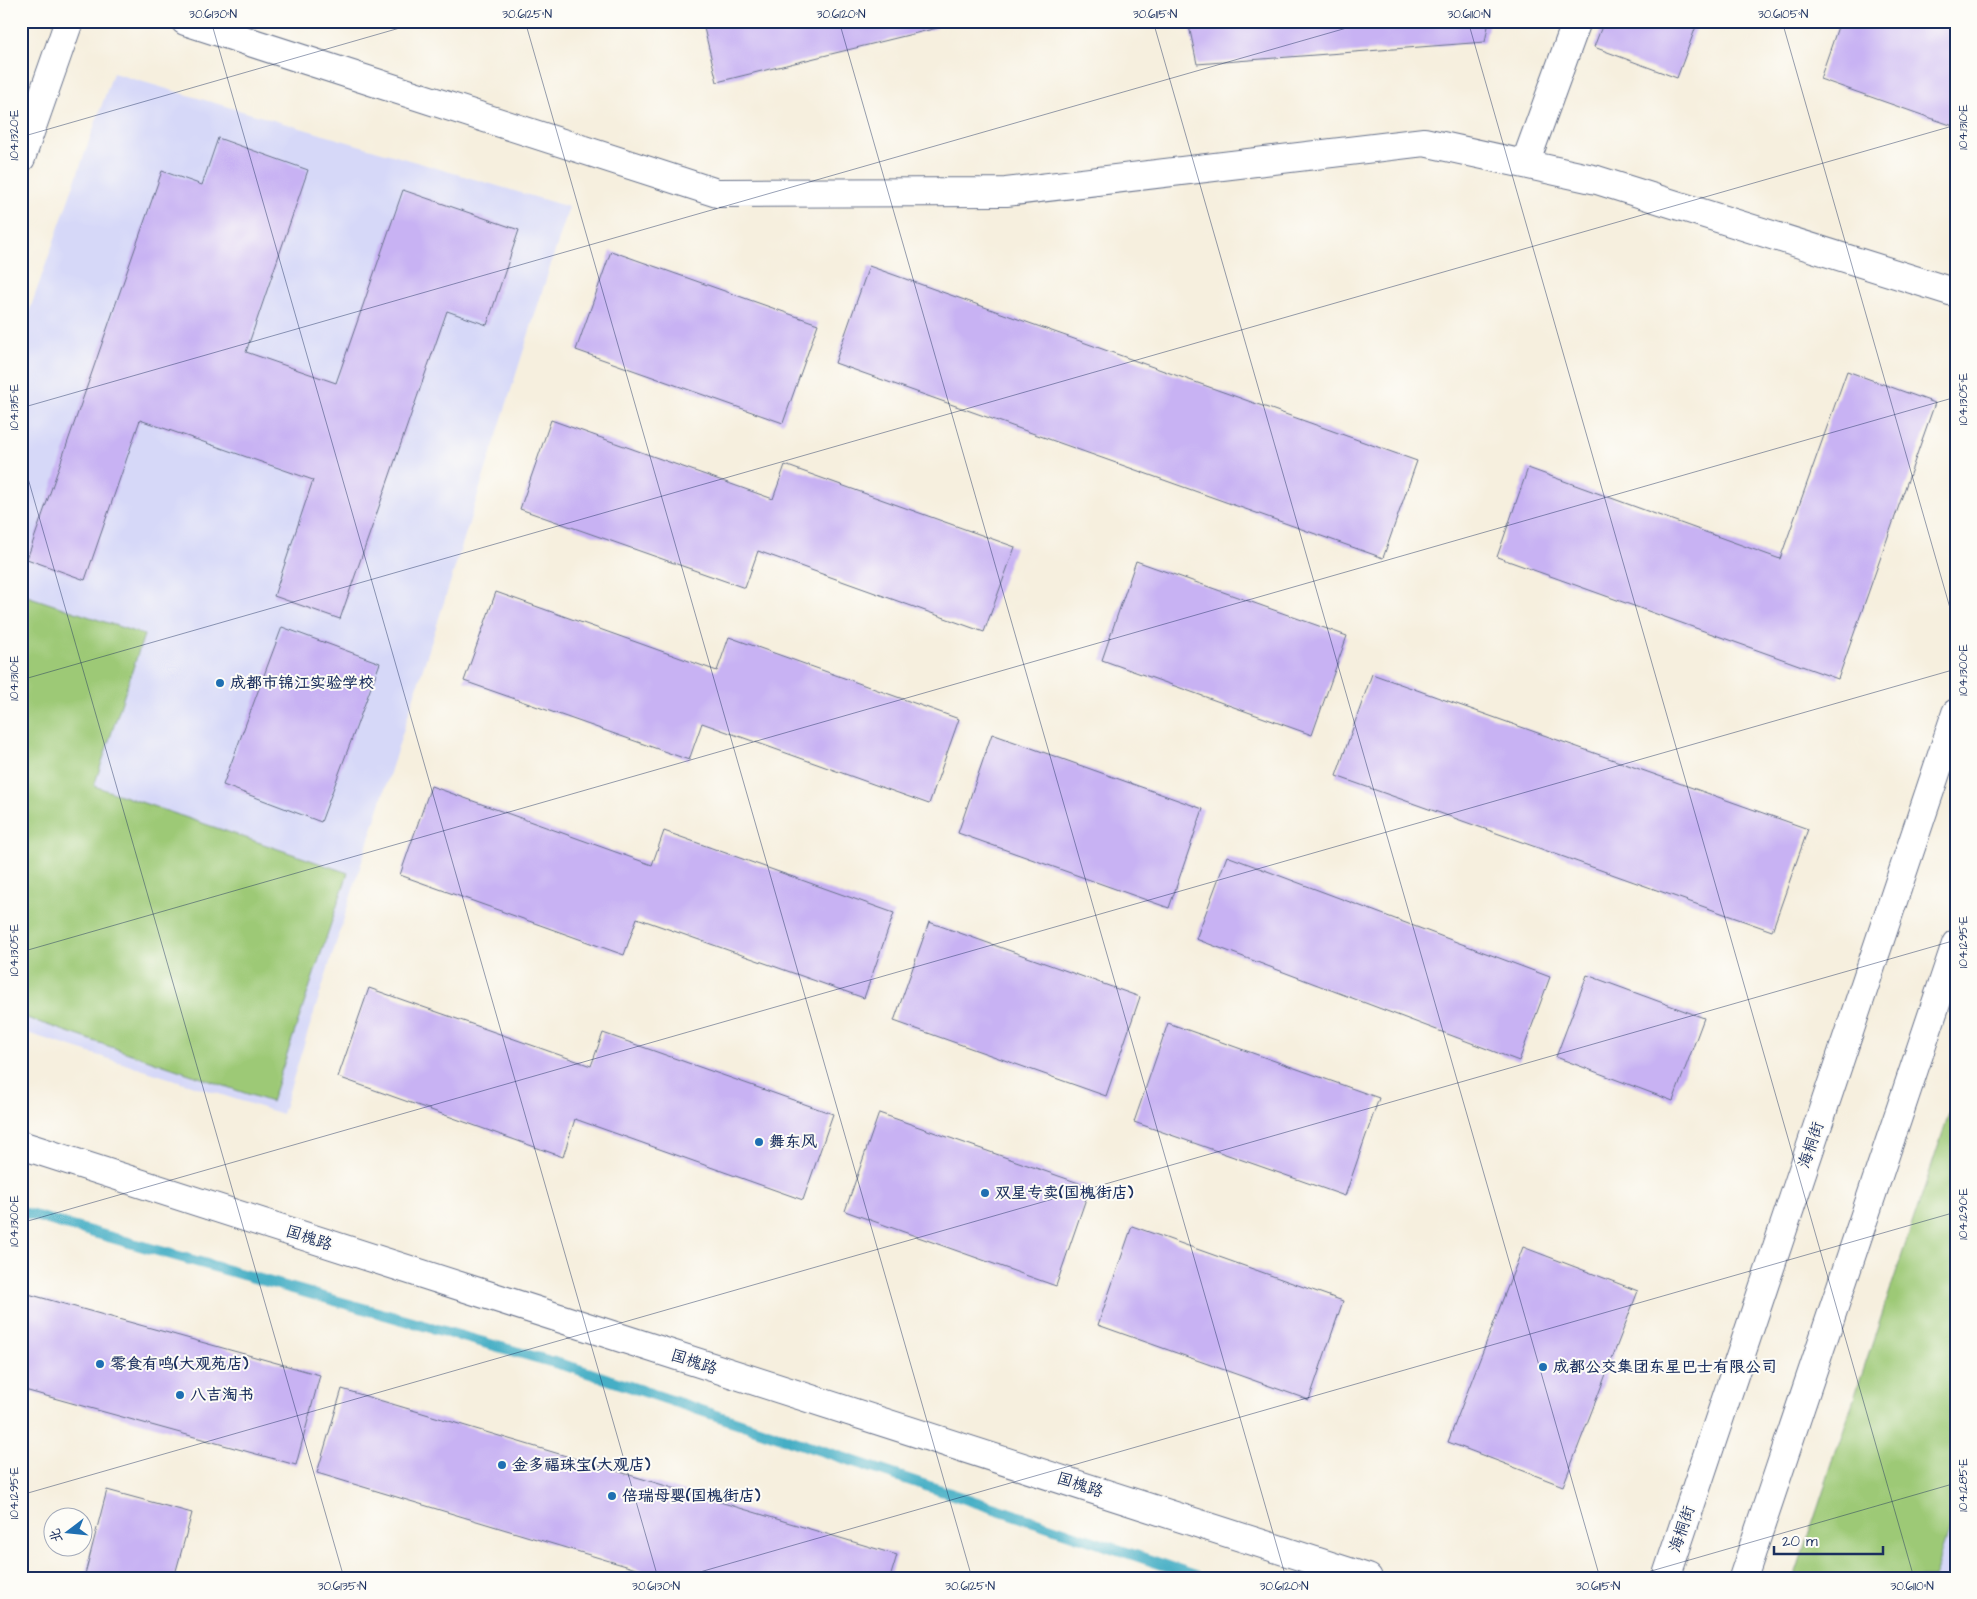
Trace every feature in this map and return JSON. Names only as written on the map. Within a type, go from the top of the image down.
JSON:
[{"type":"street","points":[[21,158],[69,21]]},
{"type":"street","points":[[185,21],[717,193],[1006,192],[1424,142],[1597,180],[1956,293]]},
{"type":"street","points":[[1525,164],[1577,21]]},
{"type":"street","name":"海桐街","points":[[1666,1578],[1956,713]]},
{"type":"street","points":[[1743,1578],[1956,944]]},
{"type":"street","name":"国槐路","points":[[21,1145],[1368,1578]]},
{"type":"shaded area","name":"成都市锦江实验学校","points":[[113,73],[569,207],[282,1114],[21,1031],[21,335]]},
{"type":"shaded area","points":[[1956,1511],[1956,1578],[1933,1578]]},
{"type":"green space","points":[[21,594],[144,635],[94,786],[348,873],[271,1102],[21,1016]]},
{"type":"green space","points":[[1956,1093],[1956,1511],[1933,1578],[1794,1578]]},
{"type":"building","points":[[730,21],[936,21],[937,28],[717,82],[704,28]]},
{"type":"building","points":[[1188,21],[1489,21],[1485,42],[1197,64]]},
{"type":"building","points":[[1604,21],[1698,21],[1677,78],[1594,47]]},
{"type":"building","points":[[1840,21],[1956,21],[1956,127],[1820,79]]},
{"type":"building","points":[[218,138],[308,170],[246,352],[336,383],[403,190],[519,230],[487,325],[447,311],[340,619],[274,596],[313,480],[140,420],[85,580],[27,559],[162,171],[202,185]]},
{"type":"building","points":[[611,251],[818,324],[783,423],[576,350]]},
{"type":"building","points":[[869,266],[1417,461],[1383,558],[835,363]]},
{"type":"building","points":[[1847,371],[1935,403],[1838,679],[1497,557],[1528,468],[1780,559]]},
{"type":"building","points":[[551,420],[773,499],[785,465],[1015,547],[984,632],[758,551],[745,588],[520,509]]},
{"type":"building","points":[[1136,561],[1347,636],[1312,735],[1102,660]]},
{"type":"building","points":[[496,592],[717,671],[729,637],[959,719],[929,804],[702,723],[689,760],[464,681]]},
{"type":"building","points":[[282,627],[380,663],[321,822],[223,785]]},
{"type":"building","points":[[1372,674],[1808,829],[1772,931],[1336,776]]},
{"type":"building","points":[[992,734],[1203,809],[1169,908],[958,833]]},
{"type":"building","points":[[431,786],[652,865],[664,831],[894,913],[864,998],[637,918],[624,955],[400,875]]},
{"type":"building","points":[[1227,856],[1550,977],[1519,1061],[1196,939]]},
{"type":"building","points":[[929,922],[1140,997],[1106,1096],[894,1021]]},
{"type":"building","points":[[1587,975],[1704,1018],[1673,1101],[1556,1057]]},
{"type":"building","points":[[369,988],[591,1066],[603,1033],[833,1114],[803,1200],[575,1119],[563,1157],[338,1077]]},
{"type":"building","points":[[1168,1023],[1379,1098],[1345,1196],[1134,1122]]},
{"type":"building","points":[[879,1113],[1090,1187],[1056,1286],[845,1211]]},
{"type":"building","points":[[1132,1226],[1343,1301],[1309,1400],[1098,1325]]},
{"type":"building","name":"成都公交集团东星巴士有限公司","points":[[1523,1247],[1638,1291],[1563,1486],[1448,1442]]},
{"type":"building","points":[[21,1292],[320,1375],[296,1465],[21,1389]]},
{"type":"building","points":[[342,1389],[897,1555],[890,1578],[666,1578],[317,1473]]},
{"type":"building","points":[[107,1490],[192,1513],[174,1578],[84,1578],[90,1556],[92,1556],[92,1547]]},
{"type":"waterway","points":[[21,1212],[574,1368],[1203,1578]]},
{"type":"place","name":"成都市锦江实验学校","points":[[220,683]]},
{"type":"place","name":"舞东风","points":[[759,1142]]},
{"type":"place","name":"双星专卖(国槐街店)","points":[[985,1193]]},
{"type":"place","name":"零食有鸣(大观苑店)","points":[[100,1364]]},
{"type":"place","name":"成都公交集团东星巴士有限公司","points":[[1543,1367]]},
{"type":"place","name":"八吉淘书","points":[[180,1395]]},
{"type":"place","name":"金多福珠宝(大观店)","points":[[502,1465]]},
{"type":"place","name":"倍瑞母婴(国槐街店)","points":[[612,1496]]}]
